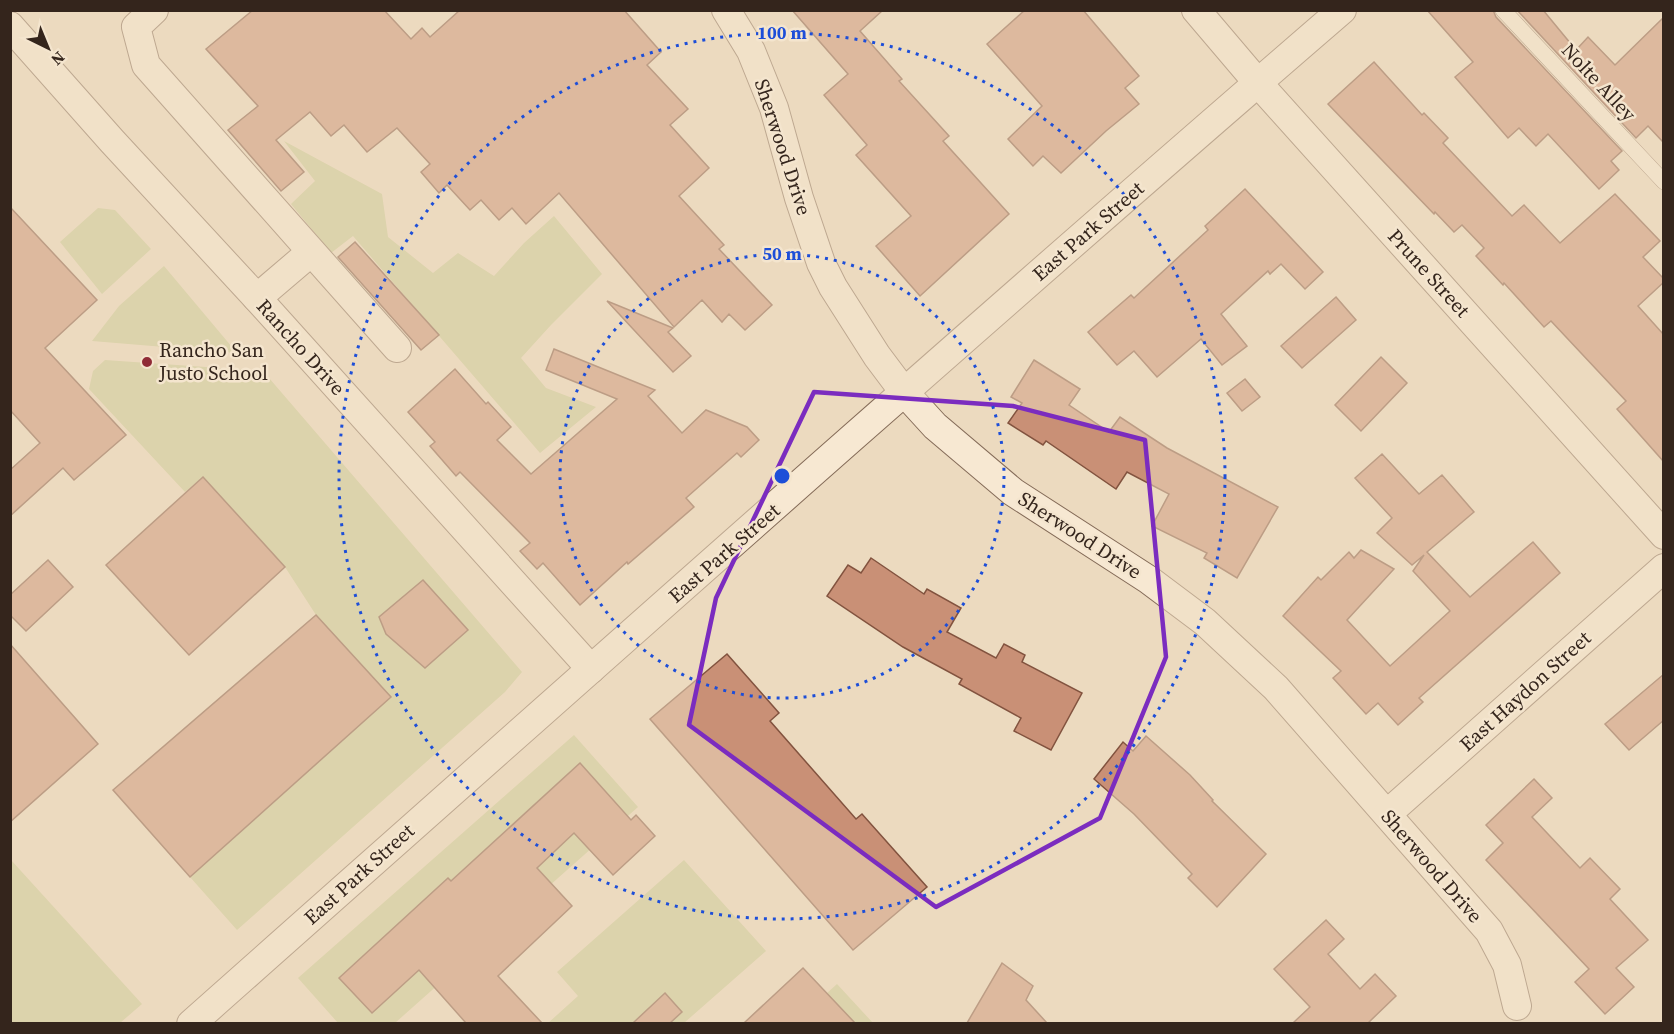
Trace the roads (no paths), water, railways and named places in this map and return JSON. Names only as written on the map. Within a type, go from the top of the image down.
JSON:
[{"type":"street","points":[[154,10],[136,27],[146,65],[397,348]]},
{"type":"street","name":"Sherwood Drive","points":[[726,10],[751,51],[774,108],[799,198],[821,263],[832,287],[877,356],[904,392],[935,426],[1013,492],[1149,580],[1205,622],[1276,688],[1489,931],[1507,965],[1517,1006]]},
{"type":"street","name":"Prune Street","points":[[1196,10],[1257,83],[1664,535]]},
{"type":"street","name":"East Park Street","points":[[191,1023],[904,392],[1342,10]]},
{"type":"street","name":"Rancho Drive","points":[[10,26],[591,669]]},
{"type":"street","points":[[257,298],[311,252]]},
{"type":"street","name":"East Haydon Street","points":[[1387,814],[1664,568]]},
{"type":"lane","name":"Nolte Alley","points":[[1503,10],[1664,182]]},
{"type":"place","name":"Rancho San Justo School","points":[[147,362]]}]
